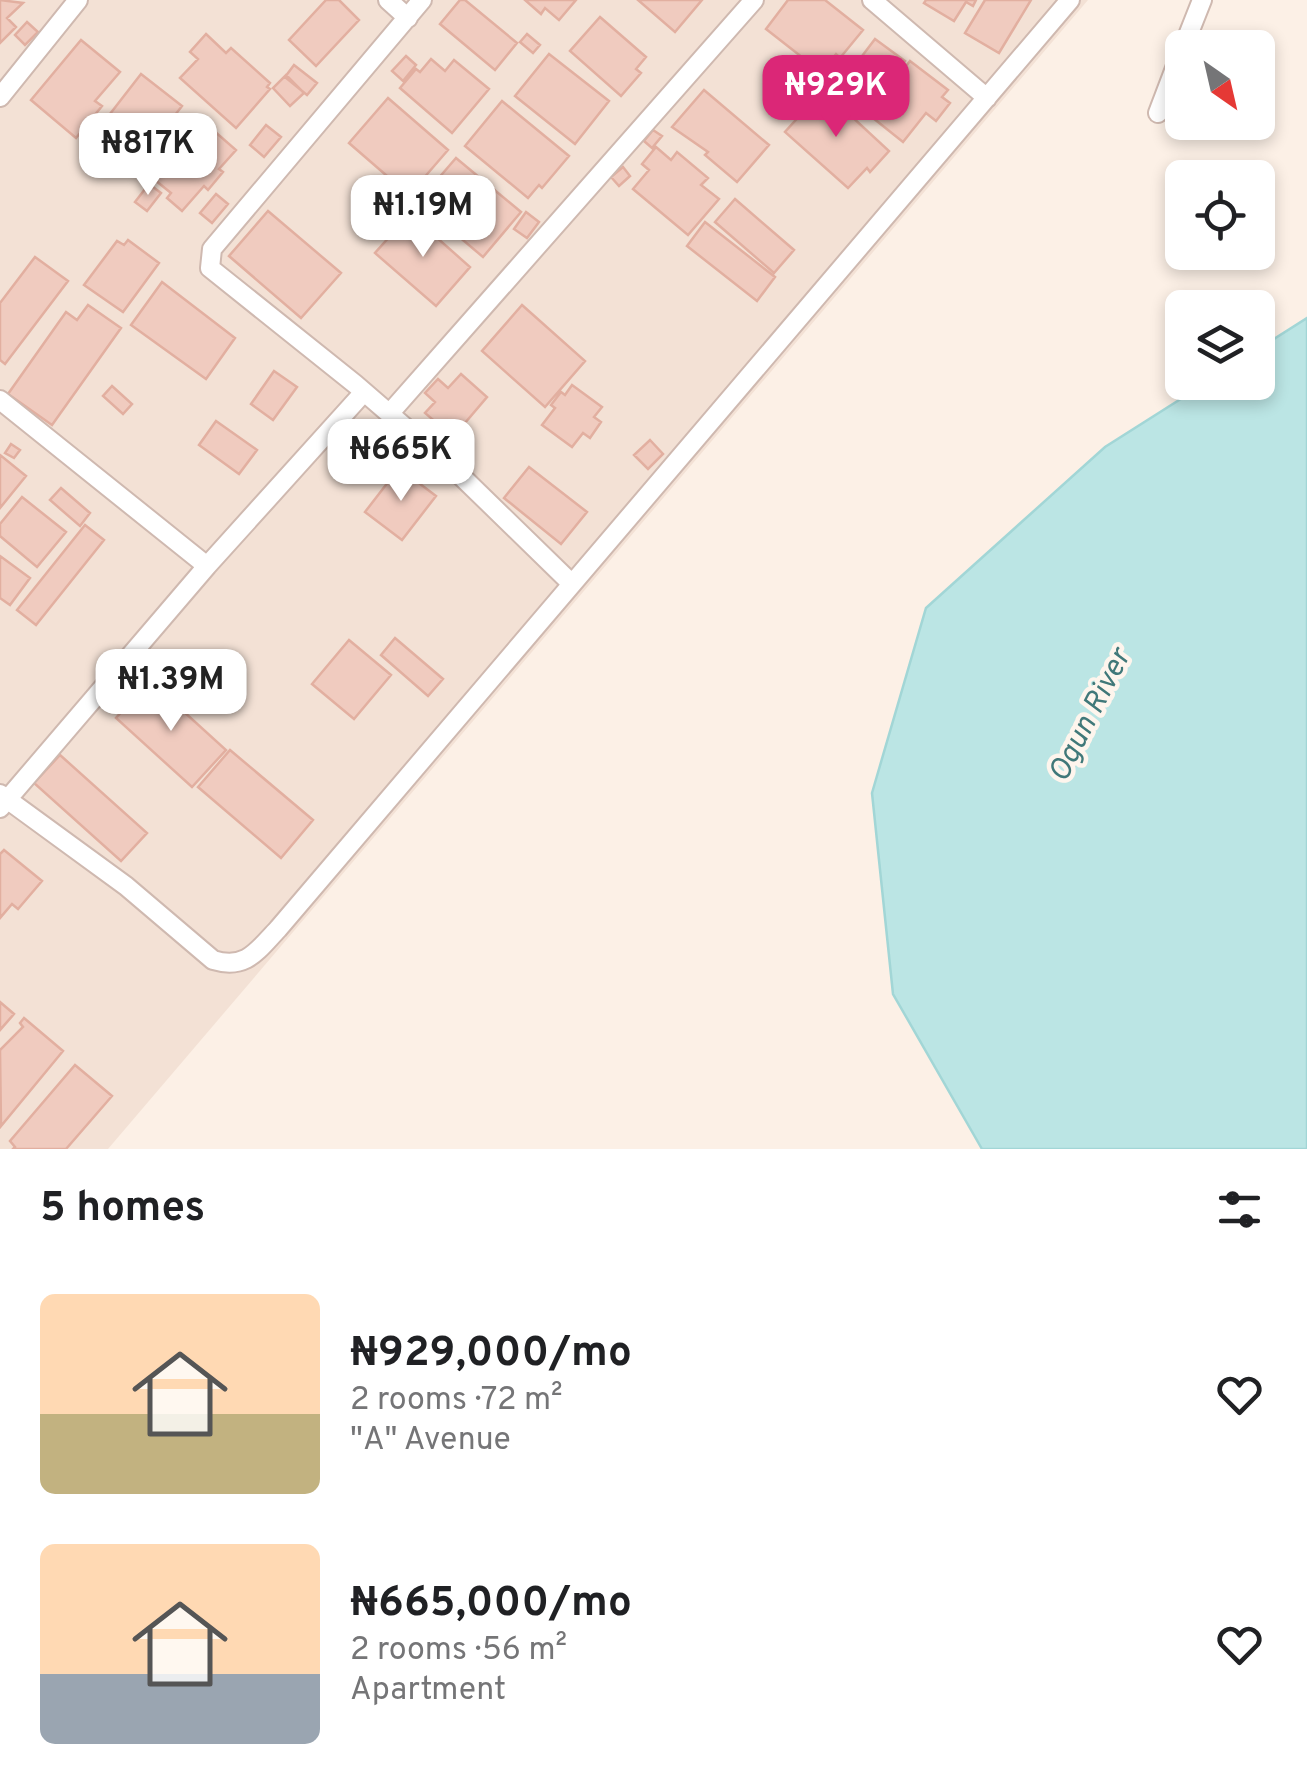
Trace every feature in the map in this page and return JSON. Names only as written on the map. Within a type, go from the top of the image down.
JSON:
[{"type":"street","points":[[0,96],[78,0]]},
{"type":"street","points":[[388,0],[408,18]]},
{"type":"street","points":[[422,0],[212,250],[210,268],[458,473],[572,584]]},
{"type":"street","points":[[390,414],[754,0]]},
{"type":"street","points":[[872,0],[891,6],[987,98]]},
{"type":"street","points":[[364,392],[2,801],[126,886],[213,960],[230,965],[245,960],[278,928],[1070,0]]},
{"type":"street","points":[[1190,30],[1202,0]]},
{"type":"street","points":[[1158,113],[1165,95]]},
{"type":"street","points":[[0,400],[207,566]]},
{"type":"shaded area","points":[[0,0],[1088,0],[108,1149],[0,1149]]},
{"type":"water","name":"Ogun River","points":[[1307,318],[1307,1149],[982,1149],[893,994],[872,793],[926,608],[1105,447],[1179,400],[1275,400],[1275,338]]},
{"type":"building","points":[[0,0],[23,3],[7,18],[16,27],[0,43]]},
{"type":"building","points":[[326,0],[339,0],[359,20],[316,66],[289,40]]},
{"type":"building","points":[[460,0],[465,0],[517,43],[495,70],[440,24]]},
{"type":"building","points":[[525,0],[576,0],[559,20],[545,8],[541,14]]},
{"type":"building","points":[[638,0],[702,0],[675,32]]},
{"type":"building","points":[[788,0],[825,0],[863,30],[840,58],[836,54],[821,72],[766,29]]},
{"type":"building","points":[[976,0],[973,6],[966,2],[954,21],[924,3]]},
{"type":"building","points":[[985,0],[1031,0],[999,53],[965,33]]},
{"type":"building","points":[[600,17],[646,57],[636,69],[641,73],[621,96],[570,51]]},
{"type":"building","points":[[27,22],[38,32],[25,45],[15,35]]},
{"type":"building","points":[[206,34],[226,53],[231,48],[270,83],[270,89],[236,128],[180,78],[198,59],[190,52]]},
{"type":"building","points":[[527,34],[540,45],[533,53],[520,42]]},
{"type":"building","points":[[875,39],[905,61],[867,112],[837,89]]},
{"type":"building","points":[[81,40],[120,72],[95,101],[102,106],[76,138],[31,100]]},
{"type":"building","points":[[549,54],[609,101],[575,144],[515,96]]},
{"type":"building","points":[[406,56],[416,65],[403,81],[392,71]]},
{"type":"building","points":[[431,59],[445,71],[454,60],[489,89],[452,133],[400,88]]},
{"type":"building","points":[[910,61],[948,90],[942,97],[950,103],[936,121],[926,113],[903,142],[868,114]]},
{"type":"building","points":[[294,65],[317,83],[307,95],[285,77]]},
{"type":"building","points":[[141,74],[182,106],[133,169],[126,164],[123,168],[89,141]]},
{"type":"building","points":[[286,75],[304,93],[290,106],[273,88]]},
{"type":"building","points":[[704,90],[769,145],[737,182],[705,155],[708,152],[672,127]]},
{"type":"building","points":[[823,90],[889,151],[848,188],[785,132]]},
{"type":"building","points":[[388,98],[448,150],[409,195],[349,143]]},
{"type":"building","points":[[502,101],[569,156],[542,188],[539,185],[528,198],[465,146]]},
{"type":"building","points":[[205,123],[236,150],[219,169],[223,172],[208,190],[204,186],[182,211],[167,198],[171,193],[155,180]]},
{"type":"building","points":[[266,125],[281,137],[264,157],[250,145]]},
{"type":"building","points":[[653,130],[662,136],[652,148],[644,141]]},
{"type":"building","points":[[656,147],[671,160],[677,152],[708,178],[701,185],[719,199],[688,235],[633,189],[649,170],[642,164]]},
{"type":"building","points":[[456,158],[521,212],[483,257],[418,202]]},
{"type":"building","points":[[623,167],[630,176],[619,186],[611,177]]},
{"type":"building","points":[[149,184],[161,193],[147,211],[135,202]]},
{"type":"building","points":[[216,194],[228,204],[212,223],[200,213]]},
{"type":"building","points":[[735,199],[794,250],[774,273],[715,222]]},
{"type":"building","points":[[268,211],[341,273],[301,318],[229,256]]},
{"type":"building","points":[[526,212],[539,222],[527,238],[514,229]]},
{"type":"building","points":[[410,214],[470,267],[436,306],[375,253]]},
{"type":"building","points":[[705,222],[775,277],[757,301],[687,246]]},
{"type":"building","points":[[128,240],[159,263],[123,312],[84,285],[117,241],[124,245]]},
{"type":"building","points":[[35,257],[68,281],[5,364],[0,360],[0,303]]},
{"type":"building","points":[[162,282],[235,338],[206,379],[131,325]]},
{"type":"building","points":[[88,305],[121,328],[52,425],[8,394],[66,312],[77,320]]},
{"type":"building","points":[[522,305],[585,361],[545,407],[482,351]]},
{"type":"building","points":[[274,371],[297,387],[273,420],[251,404]]},
{"type":"building","points":[[461,374],[487,397],[453,437],[425,413],[435,402],[425,393],[438,379],[448,388]]},
{"type":"building","points":[[572,385],[602,407],[594,417],[601,422],[590,438],[583,433],[572,447],[542,425],[555,408],[551,405]]},
{"type":"building","points":[[112,386],[132,404],[123,414],[103,396]]},
{"type":"building","points":[[216,421],[257,450],[239,474],[199,445]]},
{"type":"building","points":[[650,440],[663,454],[648,469],[634,455]]},
{"type":"building","points":[[11,444],[20,450],[14,458],[5,453]]},
{"type":"building","points":[[0,455],[26,476],[0,508]]},
{"type":"building","points":[[529,467],[587,512],[561,544],[504,498]]},
{"type":"building","points":[[399,468],[436,496],[402,540],[365,512]]},
{"type":"building","points":[[61,488],[90,513],[80,526],[50,500]]},
{"type":"building","points":[[22,497],[66,532],[37,567],[0,536],[0,524]]},
{"type":"building","points":[[85,525],[104,540],[36,625],[17,610]]},
{"type":"building","points":[[0,556],[30,578],[10,605],[0,598]]},
{"type":"building","points":[[395,638],[443,679],[428,696],[381,655]]},
{"type":"building","points":[[349,640],[391,675],[354,719],[312,684]]},
{"type":"building","points":[[150,681],[226,750],[192,787],[116,718]]},
{"type":"building","points":[[230,750],[313,820],[281,858],[198,787]]},
{"type":"building","points":[[60,755],[147,833],[121,861],[34,783]]},
{"type":"building","points":[[4,850],[42,881],[18,909],[12,904],[0,918],[0,854]]},
{"type":"building","points":[[0,1002],[14,1014],[0,1030]]},
{"type":"building","points":[[24,1018],[63,1051],[1,1126],[0,1050],[23,1027],[20,1023]]},
{"type":"building","points":[[75,1065],[112,1096],[66,1149],[13,1149],[10,1141]]}]
